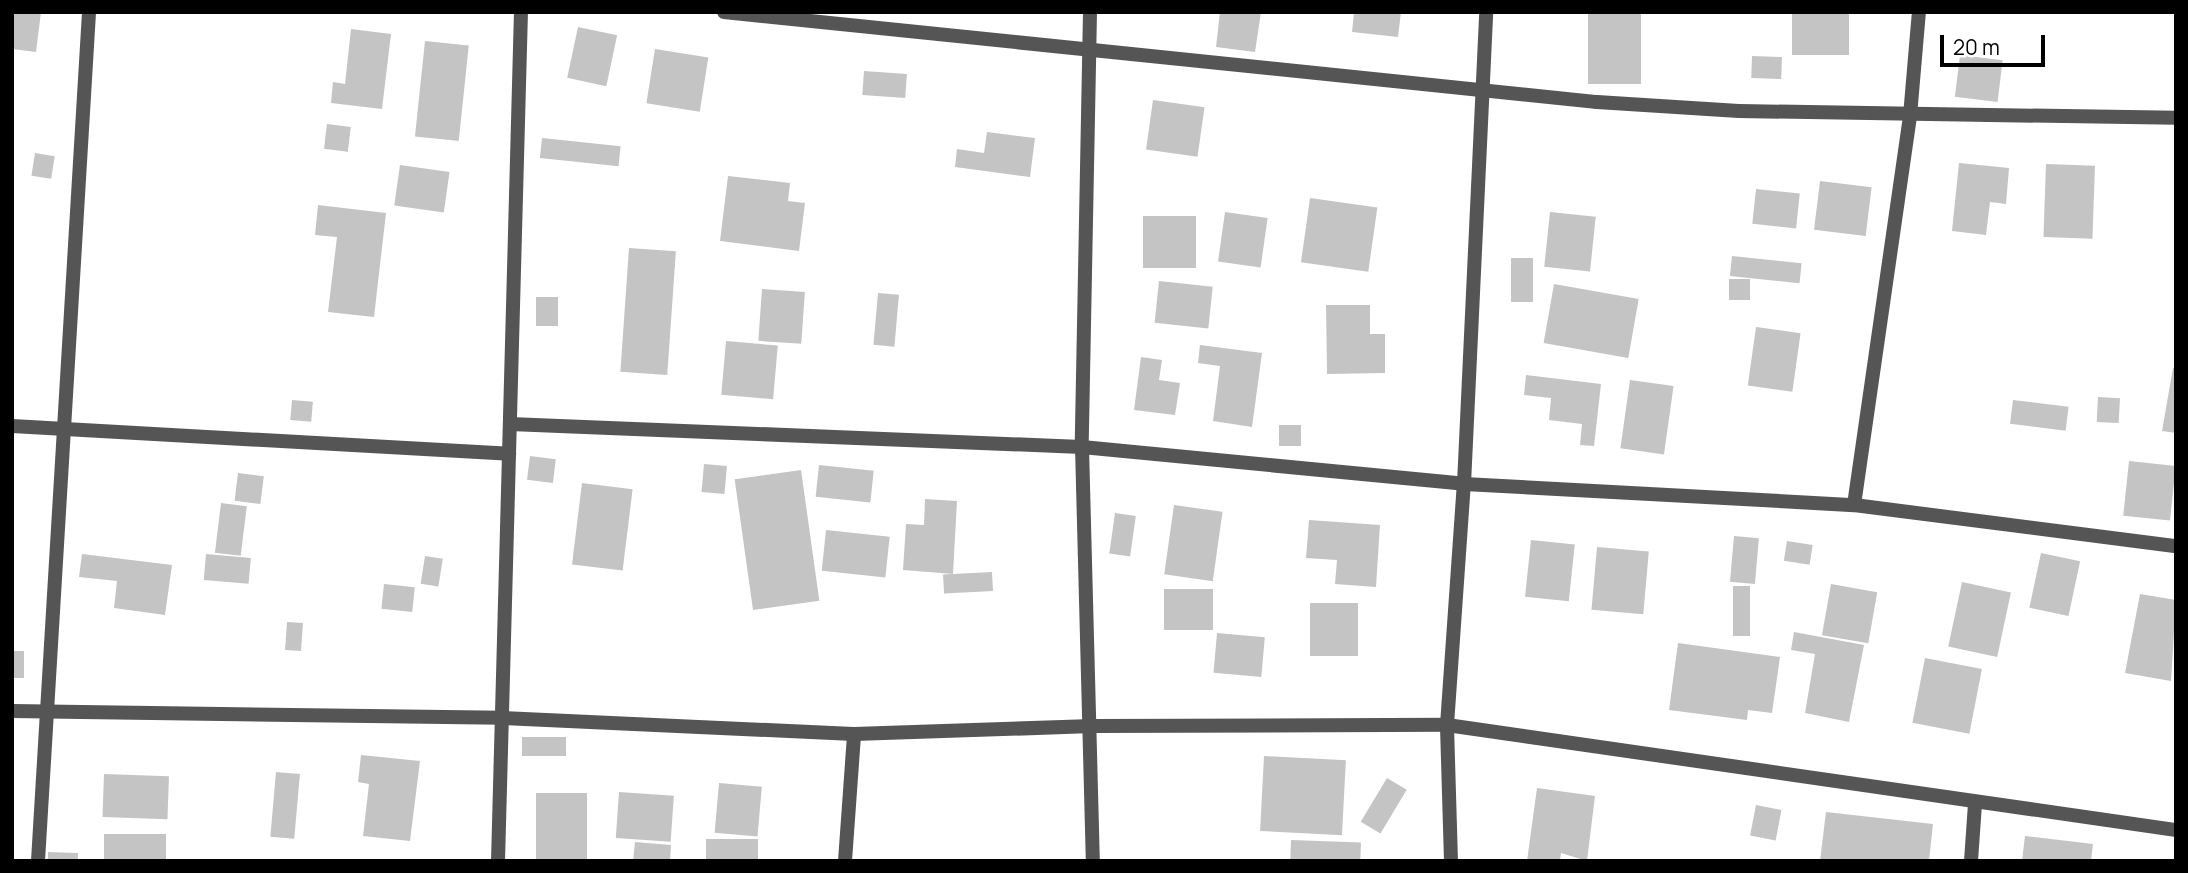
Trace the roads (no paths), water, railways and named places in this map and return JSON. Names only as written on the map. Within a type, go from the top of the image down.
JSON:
[{"type":"street","points":[[38,861],[89,12]]},
{"type":"street","points":[[498,861],[521,12]]},
{"type":"street","points":[[724,12],[1482,93],[1739,111],[1910,116],[2176,118]]},
{"type":"street","points":[[1090,12],[1083,447],[1093,726],[1093,861]]},
{"type":"street","points":[[1451,861],[1447,724],[1464,484],[1486,12]]},
{"type":"street","points":[[1854,505],[1910,116],[1919,12]]},
{"type":"street","points":[[510,424],[1083,447],[1464,484],[1854,505],[2176,547]]},
{"type":"street","points":[[12,426],[509,454]]},
{"type":"street","points":[[12,711],[502,718],[854,734],[1093,726],[1447,724],[1975,804],[2176,830]]},
{"type":"street","points":[[845,861],[854,734]]},
{"type":"street","points":[[1970,861],[1975,804]]}]
